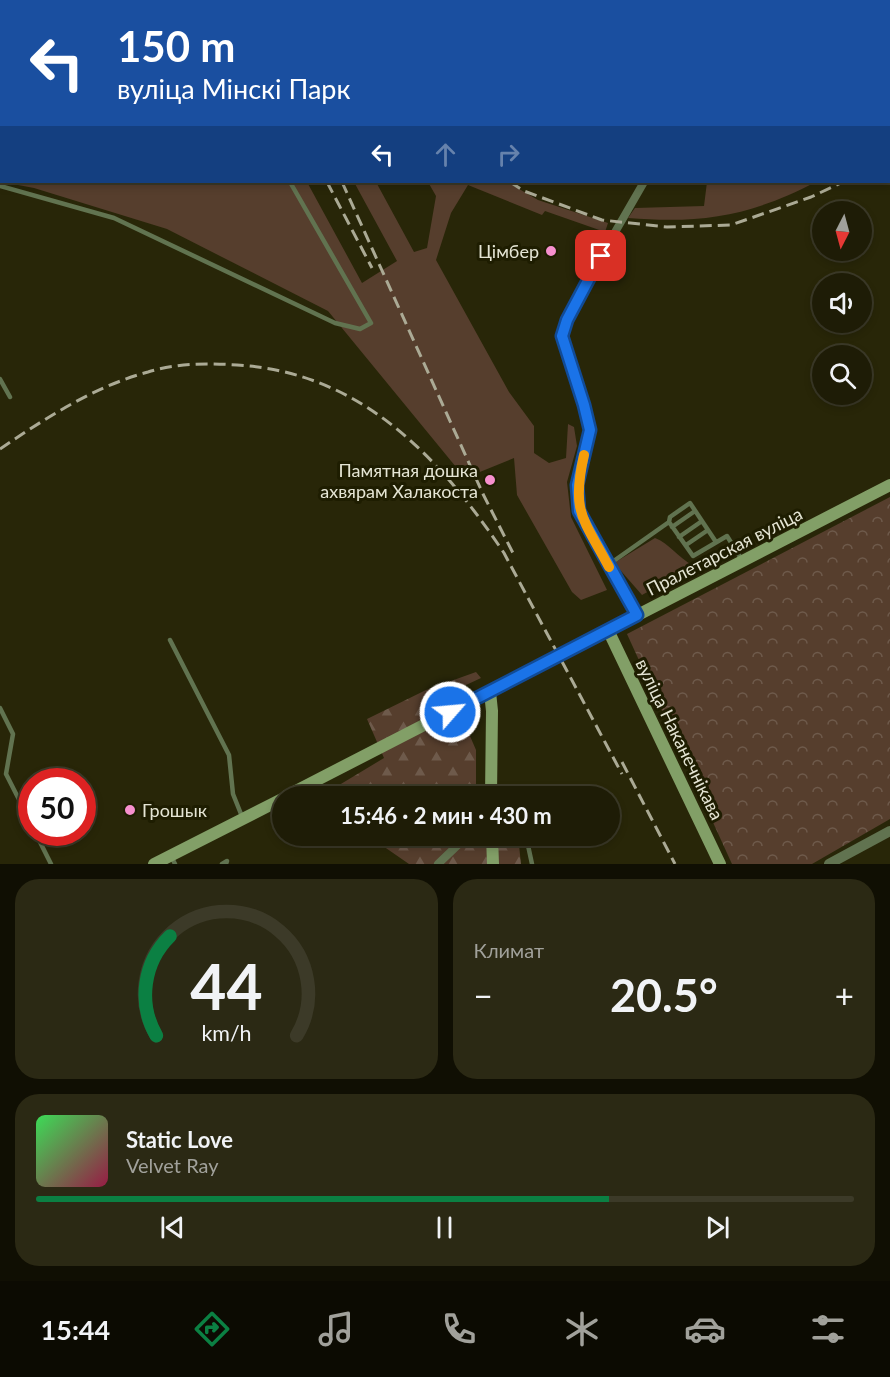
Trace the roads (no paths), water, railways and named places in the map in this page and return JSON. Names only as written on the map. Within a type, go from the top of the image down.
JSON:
[{"type":"main road","name":"Пралетарская вуліца","points":[[306,786],[890,485]]},
{"type":"main road","name":"вуліца Наканечнікава","points":[[608,630],[720,864]]},
{"type":"main road","points":[[490,693],[491,786]]},
{"type":"main road","points":[[154,864],[173,860],[272,804]]},
{"type":"main road","points":[[492,846],[493,864]]},
{"type":"street","points":[[637,615],[579,511],[577,485],[590,430],[562,336],[567,320],[584,287],[643,183]]},
{"type":"street","points":[[829,864],[890,831]]},
{"type":"street","points":[[438,864],[457,846]]},
{"type":"lane","points":[[0,186],[114,218],[335,323],[360,329],[371,323],[291,183]]},
{"type":"lane","points":[[0,379],[10,398]]},
{"type":"lane","points":[[716,542],[690,503],[670,517],[671,525],[693,556],[727,536],[744,562]]},
{"type":"lane","points":[[608,565],[695,511]]},
{"type":"lane","points":[[679,537],[702,521]]},
{"type":"lane","points":[[686,545],[708,530]]},
{"type":"lane","points":[[170,640],[229,755],[233,794],[243,819]]},
{"type":"lane","points":[[0,708],[13,734],[6,774],[18,798]]},
{"type":"lane","points":[[42,846],[51,864]]},
{"type":"lane","points":[[528,846],[532,864]]},
{"type":"lane","points":[[222,864],[227,861],[226,864]]},
{"type":"railway","points":[[328,183],[372,268]]},
{"type":"railway","points":[[342,183],[483,494],[515,557]]},
{"type":"railway","points":[[512,183],[524,191],[602,220],[667,227],[731,225],[811,197],[841,183]]},
{"type":"railway","points":[[0,449],[53,415],[108,386],[159,369],[181,365],[237,365],[281,371],[321,384],[358,402],[392,425],[423,453],[479,517],[504,553],[622,774]]},
{"type":"railway","points":[[622,762],[675,864]]},
{"type":"place","name":"Цімбер","points":[[551,251]]},
{"type":"place","name":"Памятная дошка ахвярам Халакоста","points":[[490,480]]},
{"type":"place","name":"Грошык","points":[[130,810]]}]
